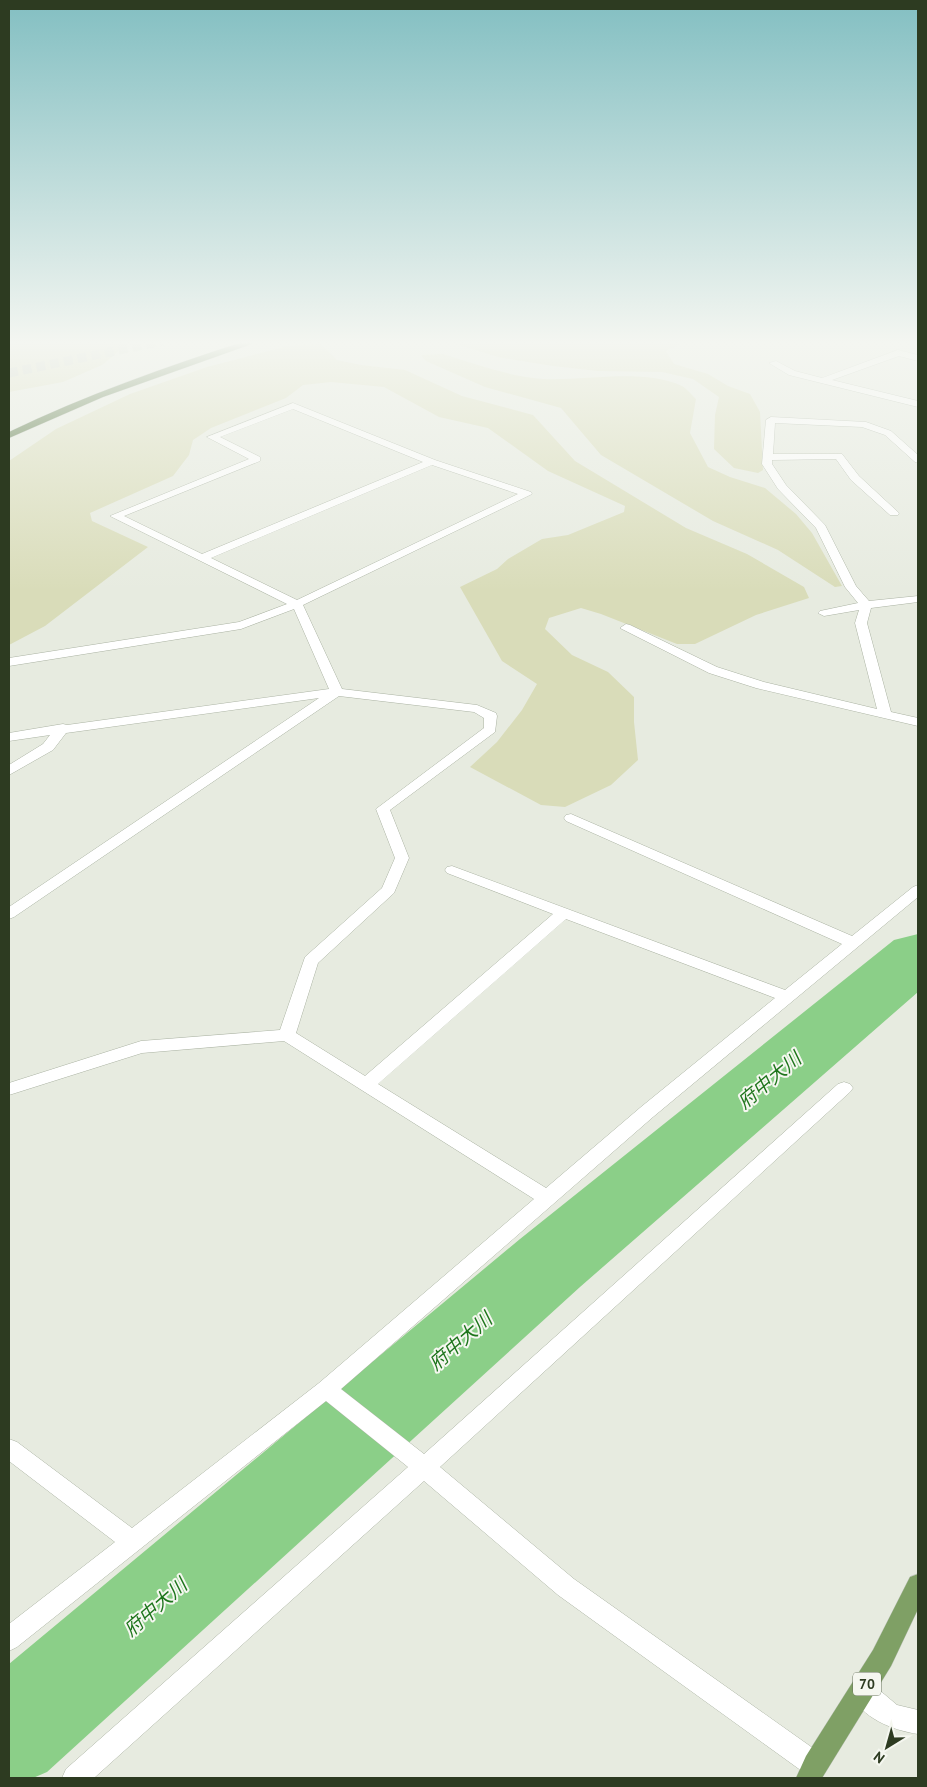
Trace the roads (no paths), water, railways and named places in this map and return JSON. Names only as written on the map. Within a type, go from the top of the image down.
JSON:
[{"type":"highway","points":[[9,435],[32,424]]},
{"type":"main road","name":"70","points":[[812,1772],[882,1658],[918,1586]]},
{"type":"street","points":[[245,424],[212,437],[257,459],[115,516],[297,604],[337,692]]},
{"type":"street","points":[[9,662],[241,625],[297,604],[527,494],[432,462],[339,424]]},
{"type":"street","points":[[771,424],[767,464],[782,486],[821,527],[851,587],[866,605]]},
{"type":"street","points":[[864,424],[888,433],[918,460]]},
{"type":"street","points":[[767,457],[839,456],[855,478],[894,513]]},
{"type":"street","points":[[202,558],[432,462]]},
{"type":"street","points":[[824,613],[866,605],[918,599]]},
{"type":"street","points":[[866,605],[861,623],[885,714]]},
{"type":"street","points":[[626,628],[722,673],[760,686],[918,722]]},
{"type":"street","points":[[9,914],[337,692]]},
{"type":"street","points":[[9,737],[63,728],[337,692],[477,709],[490,716],[490,729],[383,809],[402,858],[389,890],[311,961],[287,1035]]},
{"type":"street","points":[[9,771],[48,747],[63,728]]},
{"type":"street","points":[[571,818],[854,943]]},
{"type":"street","points":[[452,870],[788,997]]},
{"type":"street","points":[[9,1639],[326,1389],[647,1112],[918,890]]},
{"type":"street","points":[[366,1085],[563,913]]},
{"type":"street","points":[[9,1089],[141,1047],[287,1035],[547,1198]]},
{"type":"street","points":[[74,1778],[424,1467],[844,1088]]},
{"type":"street","points":[[326,1389],[424,1467],[566,1587],[812,1772]]},
{"type":"street","points":[[9,1449],[132,1541]]},
{"type":"street","points":[[862,1692],[891,1716],[918,1722]]},
{"type":"waterway","name":"府中大川","points":[[9,1734],[550,1263],[918,956]]}]
